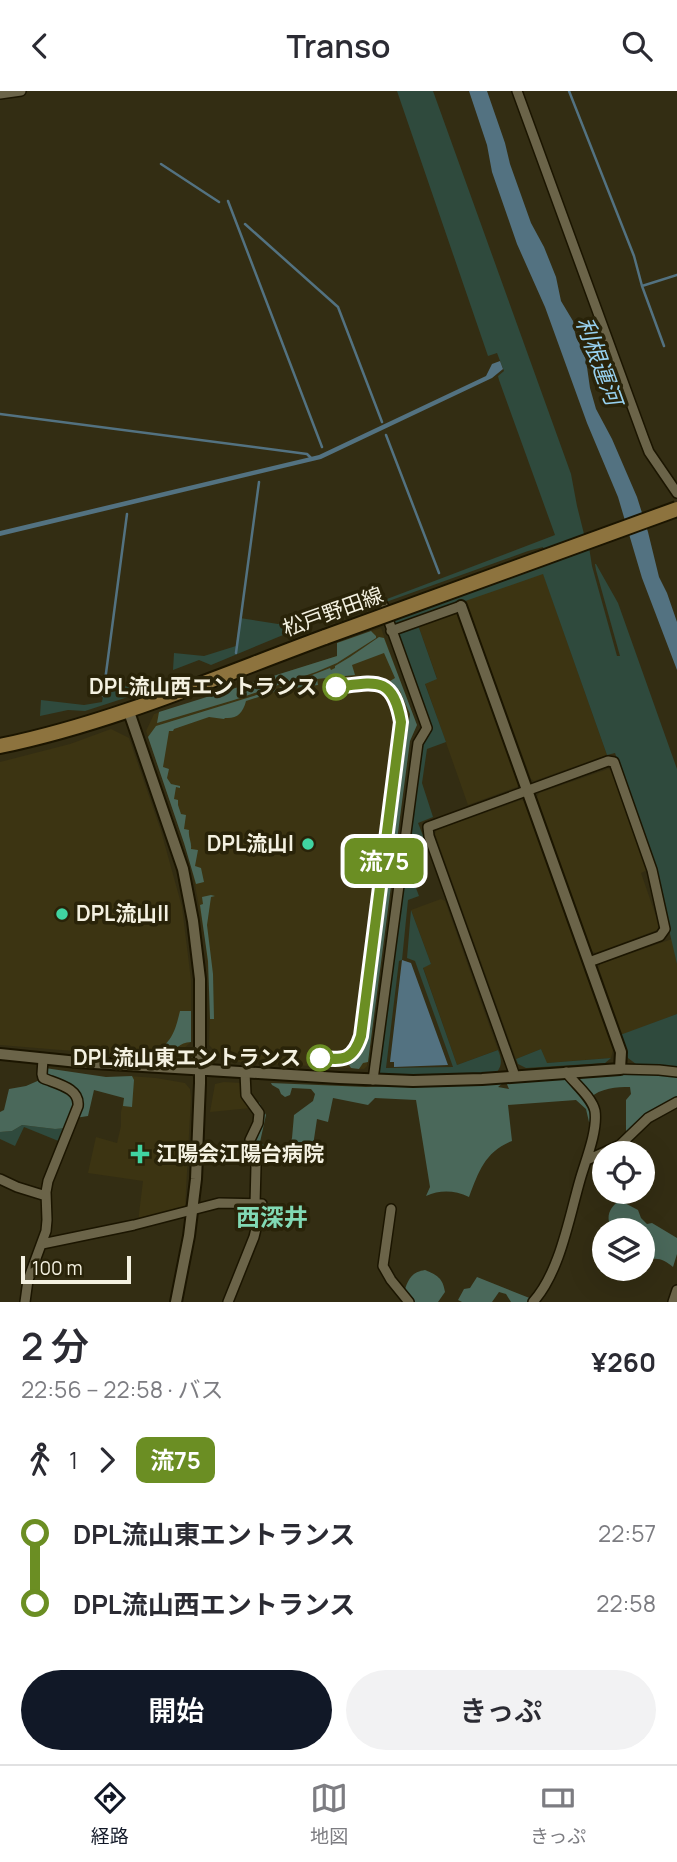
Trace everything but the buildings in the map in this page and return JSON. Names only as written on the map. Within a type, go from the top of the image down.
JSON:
[{"type":"main road","name":"松戸野田線","points":[[0,746],[73,728],[128,709],[677,509]]},
{"type":"street","points":[[0,94],[21,91]]},
{"type":"street","points":[[517,91],[649,452],[677,493]]},
{"type":"street","points":[[373,1080],[418,743],[427,728],[383,605]]},
{"type":"street","points":[[391,631],[461,606],[621,1052],[620,1069]]},
{"type":"street","points":[[128,709],[174,841],[189,894],[200,979],[198,1144],[193,1209],[176,1302]]},
{"type":"street","points":[[515,1076],[428,831],[431,825],[608,761],[614,762],[652,870],[665,929],[660,936],[589,962]]},
{"type":"street","points":[[0,1054],[373,1080],[452,1080],[620,1069],[677,1072]]},
{"type":"street","points":[[25,1302],[28,1280],[42,1244],[47,1220],[48,1181],[79,1099],[76,1093],[43,1078],[43,1059]]},
{"type":"street","points":[[245,1072],[246,1095],[259,1113],[258,1123],[250,1140],[256,1166],[255,1204]]},
{"type":"street","points":[[533,1302],[544,1287],[565,1238],[587,1160],[595,1120],[590,1101],[566,1072]]},
{"type":"street","points":[[587,1160],[620,1145],[648,1118],[677,1102]]},
{"type":"street","points":[[0,1179],[46,1196]]},
{"type":"street","points":[[42,1244],[134,1225],[219,1203],[262,1204],[254,1237],[228,1302]]},
{"type":"street","points":[[391,1209],[383,1266],[409,1302]]},
{"type":"street","points":[[673,1302],[677,1290]]},
{"type":"shaded area","points":[[543,573],[607,755],[534,781],[465,600]]},
{"type":"shaded area","points":[[453,611],[458,614],[519,784],[468,805],[425,683],[437,678],[418,625]]},
{"type":"shaded area","points":[[381,628],[417,725],[410,741],[367,1066],[364,1069],[224,1061],[209,1045],[210,995],[205,938],[191,864],[146,731],[154,714],[337,656],[337,643]]},
{"type":"shaded area","points":[[111,729],[129,738],[161,831],[182,907],[191,980],[191,1042],[172,1059],[0,1045],[0,762],[70,744]]},
{"type":"shaded area","points":[[608,769],[613,771],[647,870],[641,873],[659,925],[657,930],[596,953],[592,951],[537,797],[539,793]]},
{"type":"shaded area","points":[[524,801],[613,1050],[611,1058],[546,1063],[541,1049],[516,1059],[435,834],[436,830]]},
{"type":"shaded area","points":[[441,899],[445,901],[498,1050],[457,1065],[423,967],[431,964],[411,910]]},
{"type":"shaded area","points":[[672,939],[677,964],[677,1014],[622,1035],[599,969],[600,964]]},
{"type":"shaded area","name":"江陽会江陽台病院","points":[[129,1076],[185,1083],[190,1089],[191,1097],[185,1209],[138,1222],[143,1181],[88,1173],[96,1137],[117,1143]]},
{"type":"shaded area","points":[[242,1083],[251,1108],[210,1112],[215,1084]]},
{"type":"green space","points":[[397,91],[433,91],[571,474],[585,538],[544,553],[543,547],[528,551],[386,602],[383,599],[555,535],[499,380],[498,376],[504,371],[497,353],[488,356]]},
{"type":"green space","points":[[589,547],[617,656],[620,656],[595,564],[618,603],[677,769],[677,964],[655,870],[615,753],[607,755],[543,574],[393,626],[390,619]]},
{"type":"green space","points":[[303,614],[300,628],[211,665],[199,660],[173,670],[174,653],[204,656],[236,646],[240,618],[278,624]]},
{"type":"green space","points":[[418,625],[437,679],[425,684],[446,742],[427,749],[422,783],[433,817],[418,823],[428,848],[411,854],[410,872],[419,896],[408,900],[386,1068],[453,1067],[415,961],[407,958],[411,910],[431,964],[423,968],[457,1065],[498,1050],[501,1061],[497,1072],[382,1076],[379,1073],[422,744],[432,729],[397,637],[399,632]]},
{"type":"green space","points":[[371,631],[376,638],[337,663],[234,700],[157,723],[159,712],[337,656],[337,643]]},
{"type":"green space","points":[[379,637],[384,638],[417,725],[410,741],[368,1062],[363,1063],[359,1069],[349,1065],[362,1053],[368,1038],[410,714],[400,691],[390,681],[395,678],[384,653],[352,665],[355,675],[317,679],[318,685],[279,688],[335,668]]},
{"type":"green space","points":[[167,680],[165,685],[85,711],[68,710],[40,716],[41,700],[84,705],[102,702],[105,685],[138,687]]},
{"type":"green space","points":[[276,689],[277,691],[246,701],[236,716],[224,719],[209,717],[169,731],[163,767],[169,769],[167,778],[171,784],[180,786],[176,787],[174,799],[178,800],[181,814],[186,815],[184,829],[189,830],[191,849],[198,850],[195,866],[201,868],[204,882],[196,884],[148,737],[156,726]]},
{"type":"green space","points":[[215,896],[211,897],[207,925],[213,974],[214,1019],[210,1019],[208,961],[200,905],[203,904],[202,897]]},
{"type":"green space","points":[[180,1011],[191,1011],[191,1042],[178,1047],[172,1059],[141,1056],[167,1043]]},
{"type":"green space","points":[[677,1014],[677,1069],[636,1064],[628,1058],[620,1035]]},
{"type":"green space","points":[[541,1049],[547,1063],[611,1058],[605,1063],[526,1068],[518,1064],[516,1059]]},
{"type":"green space","points":[[45,1068],[106,1077],[132,1076],[132,1107],[123,1106],[124,1098],[94,1090],[88,1116],[75,1118],[81,1102],[47,1078]]},
{"type":"green space","points":[[655,1072],[677,1076],[677,1100],[628,1134],[626,1100],[631,1094],[630,1087],[604,1090],[590,1098],[573,1077]]},
{"type":"green space","points":[[567,1078],[592,1108],[593,1123],[589,1122],[586,1109],[576,1100],[508,1105],[512,1141],[495,1151],[484,1163],[469,1197],[447,1192],[426,1196],[430,1187],[416,1100],[375,1098],[368,1105],[333,1098],[328,1122],[317,1119],[311,1159],[297,1158],[296,1161],[255,1156],[253,1143],[259,1102],[266,1115],[260,1142],[266,1147],[289,1147],[294,1115],[313,1101],[315,1094],[311,1089],[292,1088],[290,1095],[285,1097],[271,1083],[366,1087],[504,1082],[498,1087],[509,1089],[506,1082]]},
{"type":"green space","points":[[42,1079],[69,1091],[76,1100],[67,1128],[22,1125],[12,1131],[0,1132],[0,1112],[4,1110],[9,1089]]},
{"type":"green space","points":[[22,1125],[67,1128],[61,1142],[24,1127],[15,1146],[0,1139],[0,1132],[12,1131]]},
{"type":"green space","points":[[616,1204],[627,1204],[638,1210],[641,1218],[609,1218]]},
{"type":"green space","points":[[655,1225],[677,1238],[677,1254],[673,1267],[657,1259]]},
{"type":"green space","points":[[425,1270],[436,1275],[443,1283],[445,1292],[438,1302],[414,1302],[405,1289],[412,1276]]},
{"type":"green space","points":[[477,1277],[532,1299],[530,1302],[511,1302],[506,1294],[499,1292],[492,1302],[458,1300],[464,1289],[470,1288]]},
{"type":"water","points":[[469,91],[487,91],[531,223],[556,277],[561,301],[573,321],[586,360],[596,409],[637,497],[659,577],[677,622],[677,670],[642,578],[618,497],[587,423],[545,307],[517,244],[492,172],[487,145]]},
{"type":"water","points":[[500,361],[503,369],[492,378],[321,459],[0,536],[0,531],[319,455],[486,376],[492,364]]},
{"type":"water","points":[[402,960],[411,963],[448,1065],[394,1067],[394,1062],[390,1062]]},
{"type":"waterway","points":[[569,91],[634,256],[664,346]]},
{"type":"waterway","points":[[161,164],[219,202]]},
{"type":"waterway","points":[[228,201],[322,447]]},
{"type":"waterway","points":[[245,224],[338,307],[382,422]]},
{"type":"waterway","points":[[642,286],[677,275]]},
{"type":"waterway","points":[[0,414],[307,454],[311,458]]},
{"type":"waterway","points":[[386,435],[439,573]]},
{"type":"waterway","points":[[236,653],[259,482]]},
{"type":"waterway","points":[[103,696],[127,514]]},
{"type":"bus line","name":"流75","points":[[320,1058],[341,1059],[350,1056],[361,1036],[401,722],[395,698],[389,689],[382,685],[374,683],[336,687]]},
{"type":"place","name":"DPL流山西エントランス","points":[[336,687]]},
{"type":"place","name":"DPL流山I","points":[[308,844]]},
{"type":"place","name":"DPL流山II","points":[[62,914]]},
{"type":"place","name":"DPL流山東エントランス","points":[[320,1058]]},
{"type":"place","name":"江陽会江陽台病院","points":[[140,1154]]},
{"type":"district","name":"西深井","points":[[272,1218]]},
{"type":"water label","name":"利根運河","points":[[599,361]]}]
